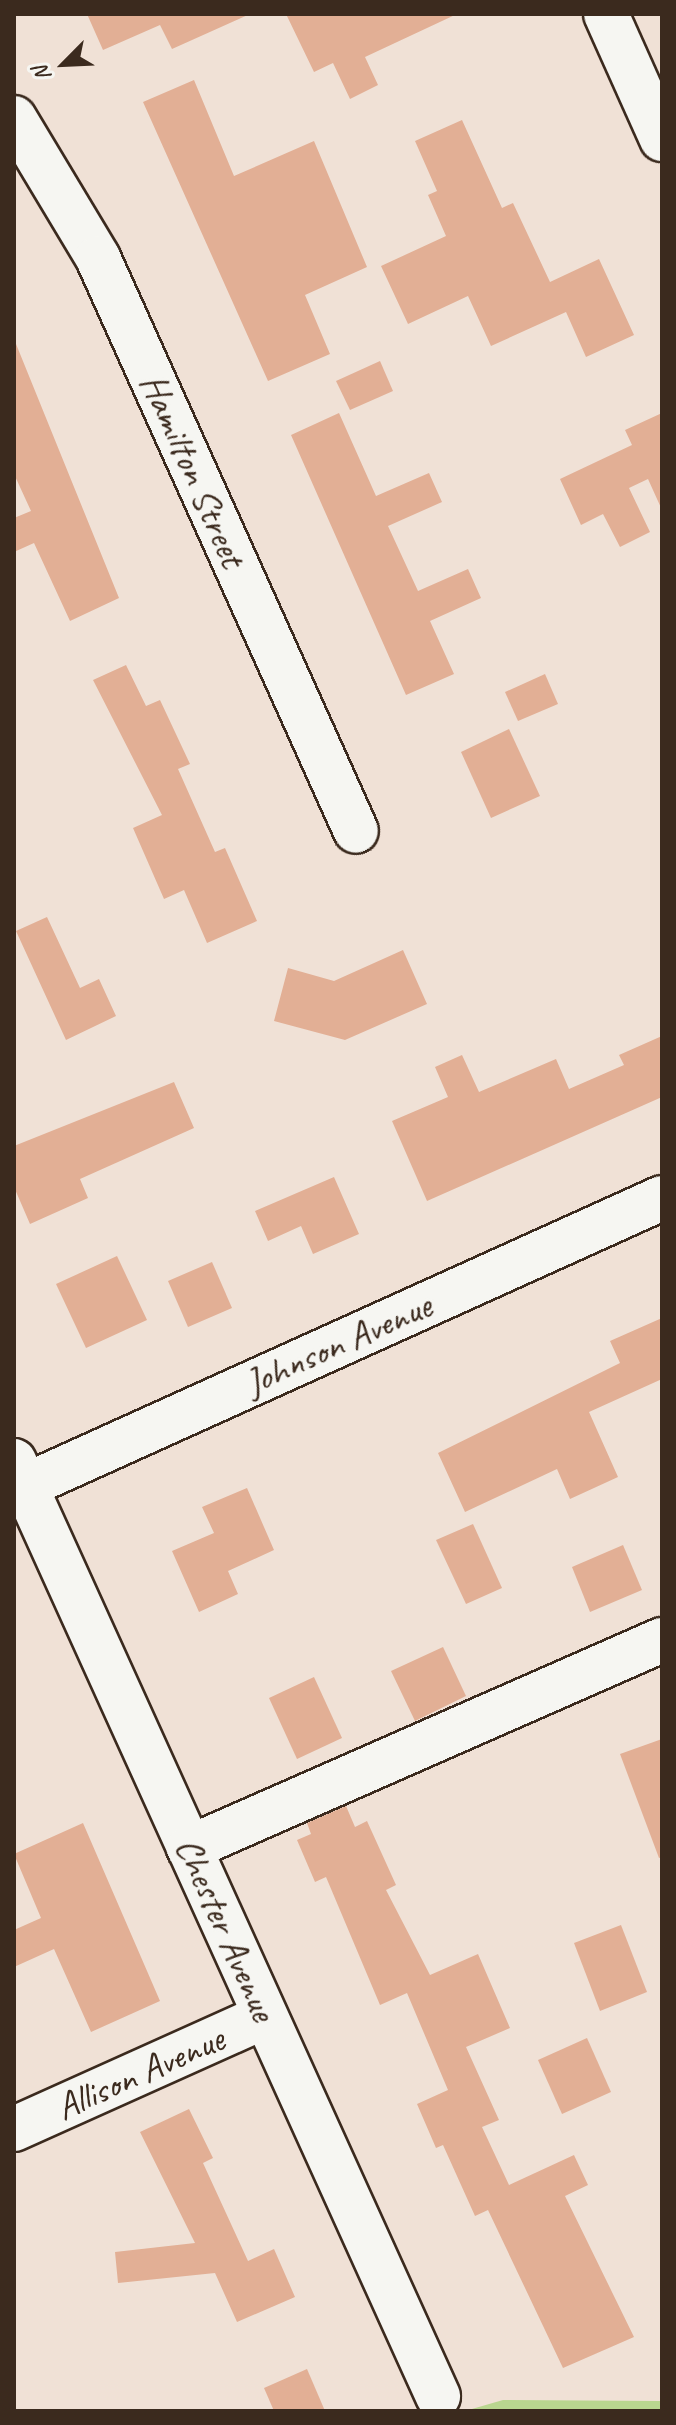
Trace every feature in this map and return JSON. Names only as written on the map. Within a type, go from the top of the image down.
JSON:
[{"type":"street","points":[[606,14],[662,139]]},
{"type":"street","name":"Hamilton Street","points":[[14,118],[98,258],[356,831]]},
{"type":"street","name":"Johnson Avenue","points":[[18,1479],[662,1198]]},
{"type":"street","name":"Chester Avenue","points":[[18,1479],[438,2396]]},
{"type":"street","points":[[189,1848],[662,1640]]},
{"type":"street","name":"Allison Avenue","points":[[14,2129],[265,2016]]},
{"type":"green space","points":[[503,2400],[660,2401],[662,2411],[465,2411]]},
{"type":"building","points":[[87,14],[250,14],[172,49],[160,25],[103,50]]},
{"type":"building","points":[[286,14],[457,14],[365,57],[378,85],[350,99],[333,63],[314,72]]},
{"type":"building","points":[[194,80],[234,176],[314,141],[367,267],[305,295],[330,354],[268,381],[143,102]]},
{"type":"building","points":[[462,120],[502,208],[513,203],[550,282],[599,259],[634,335],[586,357],[566,312],[491,346],[468,296],[408,324],[381,266],[446,236],[428,195],[437,191],[415,141]]},
{"type":"building","points":[[14,339],[119,598],[70,621],[34,543],[14,552],[14,518],[31,511],[14,474]]},
{"type":"building","points":[[380,361],[393,391],[350,410],[336,381]]},
{"type":"building","points":[[339,413],[376,496],[429,473],[442,502],[388,526],[418,591],[468,569],[481,598],[430,621],[454,674],[406,695],[291,435]]},
{"type":"building","points":[[662,413],[662,510],[648,479],[629,488],[650,532],[620,547],[603,514],[581,525],[560,479],[632,445],[625,430]]},
{"type":"building","points":[[126,665],[146,706],[160,700],[190,764],[178,769],[215,852],[225,848],[257,921],[207,943],[184,890],[164,899],[133,828],[162,815],[93,680]]},
{"type":"building","points":[[545,674],[558,704],[518,721],[505,692]]},
{"type":"building","points":[[509,729],[540,796],[491,818],[461,752]]},
{"type":"building","points":[[47,917],[80,988],[99,979],[116,1016],[66,1040],[16,931]]},
{"type":"building","points":[[403,950],[427,1004],[345,1040],[274,1021],[288,968],[334,981]]},
{"type":"building","points":[[662,1036],[662,1097],[427,1201],[392,1121],[448,1097],[435,1067],[462,1055],[479,1092],[556,1059],[569,1089],[624,1065],[619,1055]]},
{"type":"building","points":[[174,1082],[194,1128],[80,1179],[88,1198],[30,1224],[14,1187],[14,1146]]},
{"type":"building","points":[[334,1177],[359,1234],[313,1254],[301,1226],[268,1241],[255,1211]]},
{"type":"building","points":[[117,1256],[147,1320],[86,1348],[56,1284]]},
{"type":"building","points":[[212,1262],[232,1308],[188,1327],[168,1281]]},
{"type":"building","points":[[662,1318],[662,1379],[589,1412],[618,1477],[570,1499],[557,1469],[465,1512],[438,1453],[620,1363],[610,1341]]},
{"type":"building","points":[[247,1488],[274,1550],[228,1571],[238,1594],[199,1612],[172,1551],[214,1533],[202,1507]]},
{"type":"building","points":[[473,1524],[502,1588],[466,1604],[436,1540]]},
{"type":"building","points":[[623,1545],[642,1590],[590,1612],[572,1567]]},
{"type":"building","points":[[443,1647],[466,1696],[415,1721],[391,1671]]},
{"type":"building","points":[[314,1677],[342,1738],[297,1759],[269,1698]]},
{"type":"building","points":[[662,1739],[662,1857],[659,1858],[620,1754]]},
{"type":"building","points":[[346,1806],[355,1827],[367,1821],[396,1885],[386,1890],[430,1975],[478,1954],[510,2028],[466,2047],[499,2120],[482,2127],[509,2185],[574,2155],[588,2185],[565,2196],[634,2337],[563,2368],[488,2210],[475,2216],[443,2145],[436,2148],[417,2104],[448,2090],[407,1993],[380,2005],[326,1877],[315,1882],[297,1840],[311,1834],[307,1823]]},
{"type":"building","points":[[83,1823],[160,2001],[91,2032],[54,1949],[14,1967],[14,1930],[41,1918],[14,1854]]},
{"type":"building","points":[[621,1925],[647,1992],[600,2011],[574,1943]]},
{"type":"building","points":[[587,2038],[611,2092],[562,2114],[538,2060]]},
{"type":"building","points":[[189,2109],[213,2158],[203,2163],[248,2261],[274,2249],[295,2297],[237,2322],[215,2273],[118,2283],[115,2252],[195,2243],[140,2132]]},
{"type":"building","points":[[307,2369],[325,2411],[274,2411],[264,2388]]}]
